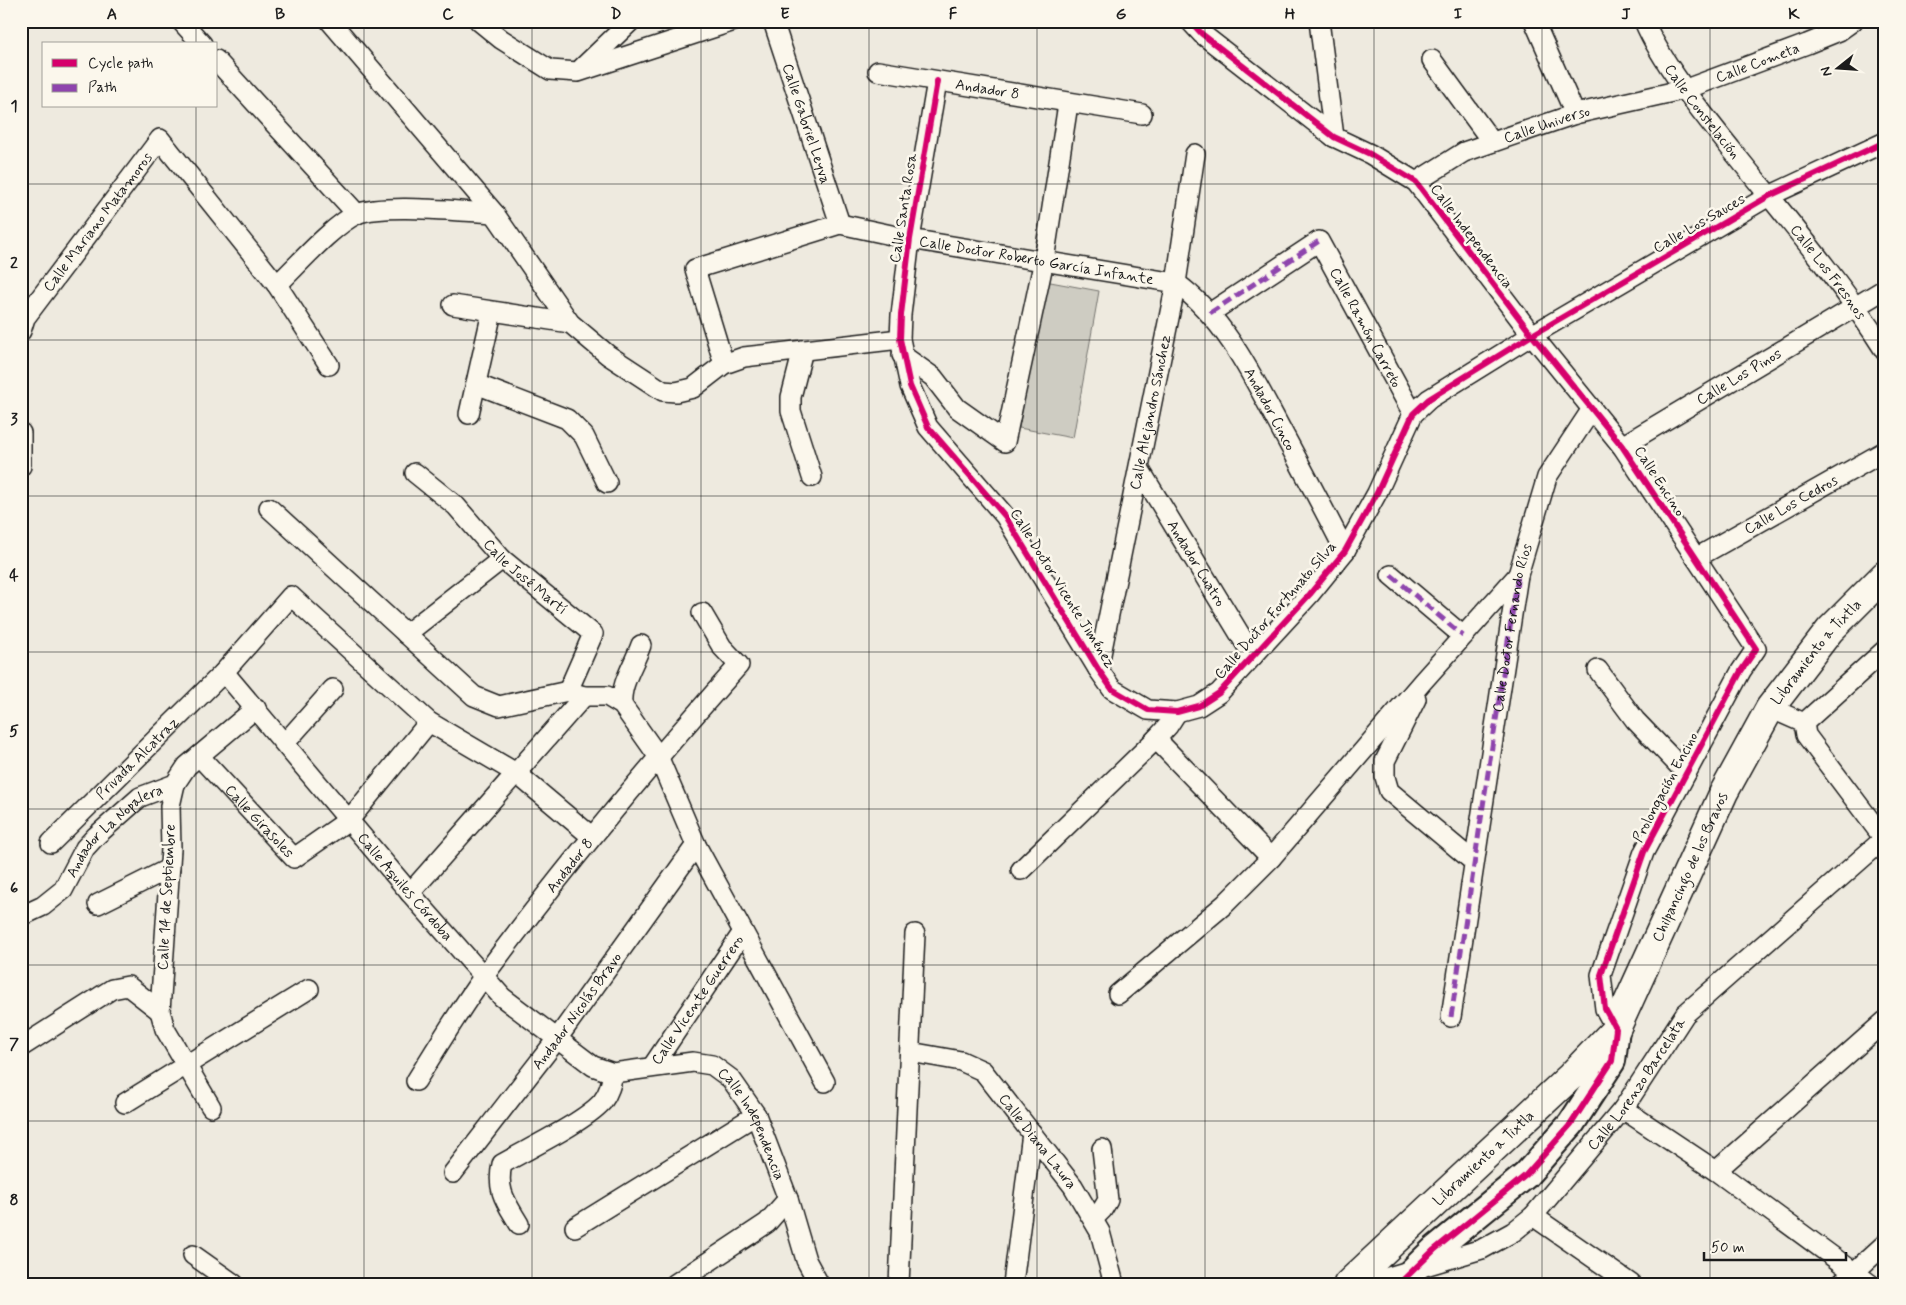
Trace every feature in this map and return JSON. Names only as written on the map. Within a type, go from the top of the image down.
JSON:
[{"type":"main road","name":"Libramiento a Tixtla","points":[[1770,708],[1830,630],[1885,576]]},
{"type":"main road","name":"Chilpancingo de los Bravos","points":[[1616,1029],[1724,792],[1770,708]]},
{"type":"main road","name":"Libramiento a Tixtla","points":[[1348,1284],[1571,1076],[1616,1029]]},
{"type":"street","points":[[181,21],[200,42]]},
{"type":"street","points":[[330,21],[494,213],[570,323],[608,355],[663,391],[676,392],[693,388],[724,364],[744,357],[803,350],[901,347],[933,377],[957,408],[1005,442],[1044,260],[1068,104]]},
{"type":"street","points":[[479,21],[501,39],[550,70],[578,72],[734,21]]},
{"type":"street","points":[[578,72],[631,21]]},
{"type":"street","name":"Calle Gabriel Leyva","points":[[773,21],[840,224]]},
{"type":"street","name":"Calle Independencia","points":[[1190,21],[1202,34],[1334,137],[1370,154],[1416,182],[1532,335]]},
{"type":"street","points":[[1319,21],[1334,137]]},
{"type":"street","points":[[1534,21],[1575,114]]},
{"type":"street","name":"Calle Constelación","points":[[1644,21],[1651,37],[1709,121],[1769,196]]},
{"type":"street","name":"Calle Cometa","points":[[1686,88],[1841,24]]},
{"type":"street","points":[[1432,60],[1492,142]]},
{"type":"street","points":[[218,62],[357,214]]},
{"type":"street","name":"Andador 8","points":[[878,71],[1068,104],[1142,114]]},
{"type":"street","name":"Calle Santa Rosa","points":[[901,347],[910,239],[937,81]]},
{"type":"street","name":"Calle Universo","points":[[1416,182],[1464,152],[1492,142],[1575,114],[1686,88]]},
{"type":"street","name":"Calle Mariano Matamoros","points":[[23,322],[160,139],[278,285]]},
{"type":"street","name":"Calle Los Sauces","points":[[1532,335],[1769,196],[1885,142]]},
{"type":"street","name":"Calle Alejandro Sánchez","points":[[1098,670],[1140,470],[1176,283],[1195,154]]},
{"type":"street","name":"Calle Los Fresnos","points":[[1769,196],[1856,305],[1885,351]]},
{"type":"street","points":[[329,365],[278,285],[343,223],[357,214],[377,208],[494,213]]},
{"type":"street","name":"Calle Doctor Roberto García Infante","points":[[724,364],[695,269],[840,224],[910,239],[1176,283]]},
{"type":"street","name":"Calle Ramón Carreto","points":[[1210,313],[1319,241],[1413,414]]},
{"type":"street","name":"Andador Cinco","points":[[1176,283],[1196,297],[1220,325],[1261,392],[1346,551]]},
{"type":"street","name":"Calle Los Pinos","points":[[1622,446],[1885,289]]},
{"type":"street","points":[[452,305],[570,323]]},
{"type":"street","points":[[469,414],[492,312]]},
{"type":"street","name":"Calle Encino","points":[[1532,335],[1622,446],[1756,649]]},
{"type":"street","name":"Calle Doctor Fortunato Silva","points":[[1176,712],[1199,706],[1219,693],[1310,594],[1346,551],[1377,493],[1413,414],[1429,399],[1532,335]]},
{"type":"street","name":"Calle Doctor Vicente Jiménez","points":[[901,347],[910,386],[928,427],[1005,516],[1098,670],[1112,689],[1148,710],[1176,712]]},
{"type":"street","points":[[803,350],[791,397],[791,411],[812,477]]},
{"type":"street","points":[[476,384],[567,420],[584,436],[607,483]]},
{"type":"street","name":"Calle Doctor Fernando Ríos","points":[[1451,1017],[1518,575],[1547,477],[1592,409]]},
{"type":"street","points":[[21,433],[21,466]]},
{"type":"street","name":"Calle Los Cedros","points":[[1696,558],[1885,452]]},
{"type":"street","name":"Andador Cuatro","points":[[1140,470],[1253,656]]},
{"type":"street","name":"Calle José Martí","points":[[415,473],[456,506],[502,559],[593,634],[576,694]]},
{"type":"street","points":[[269,508],[474,696],[499,706],[576,694],[607,696],[622,705],[658,756],[696,845],[825,1082]]},
{"type":"street","points":[[406,634],[502,559]]},
{"type":"street","points":[[1391,575],[1463,636]]},
{"type":"street","points":[[1118,994],[1226,904],[1270,858],[1423,681],[1518,575]]},
{"type":"street","name":"Privada Alcatraz","points":[[51,844],[224,672],[291,596],[429,722]]},
{"type":"street","points":[[658,756],[739,665],[722,648],[702,613]]},
{"type":"street","points":[[622,705],[621,691],[635,663],[640,645]]},
{"type":"street","name":"Prolongación Encino","points":[[1616,1029],[1605,1009],[1601,975],[1644,852],[1741,671],[1756,649]]},
{"type":"street","points":[[1804,724],[1885,650]]},
{"type":"street","points":[[1598,670],[1635,720],[1686,773]]},
{"type":"street","name":"Calle Aquiles Córdoba","points":[[224,672],[350,819],[410,893],[502,998],[593,1066],[613,1073]]},
{"type":"street","points":[[1423,681],[1385,761],[1384,777],[1390,791],[1474,862]]},
{"type":"street","points":[[285,743],[333,690]]},
{"type":"street","points":[[410,893],[516,773],[576,694]]},
{"type":"street","name":"Andador La Nopalera","points":[[21,913],[28,913],[44,906],[63,890],[85,848],[140,797],[175,784],[187,766],[256,708]]},
{"type":"street","points":[[1770,708],[1804,724]]},
{"type":"street","points":[[1021,870],[1156,739],[1176,712]]},
{"type":"street","points":[[350,819],[429,722],[516,773],[591,836]]},
{"type":"street","points":[[1804,724],[1806,734],[1885,839]]},
{"type":"street","points":[[1156,739],[1270,858]]},
{"type":"street","name":"Calle Girasoles","points":[[199,756],[294,858],[350,819]]},
{"type":"street","name":"Andador 8","points":[[416,1081],[483,978],[591,836],[658,756]]},
{"type":"street","name":"Calle 14 de Septiembre","points":[[160,1011],[170,868],[170,806],[175,784]]},
{"type":"street","name":"Calle Lorenzo Barcelata","points":[[1365,1284],[1412,1279],[1482,1249],[1514,1232],[1533,1216],[1622,1109],[1685,1014],[1885,839]]},
{"type":"street","name":"Andador Nicolás Bravo","points":[[454,1173],[557,1039],[696,845]]},
{"type":"street","points":[[98,904],[170,868]]},
{"type":"street","name":"Calle Vicente Guerrero","points":[[652,1067],[744,932]]},
{"type":"street","points":[[898,1284],[915,934]]},
{"type":"street","points":[[21,1047],[112,989],[128,986],[160,1011],[165,1029],[211,1107]]},
{"type":"street","points":[[125,1103],[309,989]]},
{"type":"street","points":[[1716,1172],[1885,1022]]},
{"type":"street","points":[[1412,1279],[1434,1250],[1526,1175],[1571,1124],[1612,1061],[1616,1029]]},
{"type":"street","name":"Calle Diana Laura","points":[[910,1052],[961,1061],[984,1070],[1073,1186],[1100,1232],[1114,1284]]},
{"type":"street","name":"Calle Independencia","points":[[613,1073],[693,1062],[712,1065],[732,1079],[756,1115],[788,1199],[806,1260],[819,1284]]},
{"type":"street","points":[[519,1224],[502,1196],[499,1180],[502,1164],[587,1114],[602,1102],[610,1088],[613,1073]]},
{"type":"street","points":[[1622,1109],[1716,1172],[1848,1278],[1870,1284]]},
{"type":"street","points":[[575,1227],[756,1115]]},
{"type":"street","points":[[1013,1284],[1032,1133]]},
{"type":"street","points":[[1093,1219],[1108,1200],[1102,1149]]},
{"type":"street","points":[[675,1284],[767,1223],[788,1199]]},
{"type":"street","points":[[1533,1216],[1631,1284]]},
{"type":"street","points":[[1848,1278],[1885,1244]]},
{"type":"street","points":[[193,1255],[234,1284]]},
{"type":"shaded area","points":[[1045,281],[1099,291],[1073,438],[1019,428]]},
{"type":"marked path","points":[[1210,313],[1319,241]]},
{"type":"marked path","points":[[1391,575],[1463,636]]},
{"type":"marked path","points":[[1451,1017],[1518,575]]},
{"type":"cycle path","points":[[1190,21],[1202,34],[1334,137],[1370,154],[1416,182],[1532,335],[1622,446],[1756,649],[1741,671],[1644,852],[1601,975],[1605,1009],[1616,1029],[1612,1061],[1571,1124],[1526,1175],[1434,1250],[1399,1284]]},
{"type":"cycle path","points":[[937,81],[910,239],[901,315],[900,339],[910,386],[928,427],[1005,516],[1112,689],[1148,710],[1177,712],[1199,706],[1219,693],[1310,594],[1345,551],[1377,493],[1413,414],[1429,399],[1532,335],[1769,196],[1885,142]]}]
